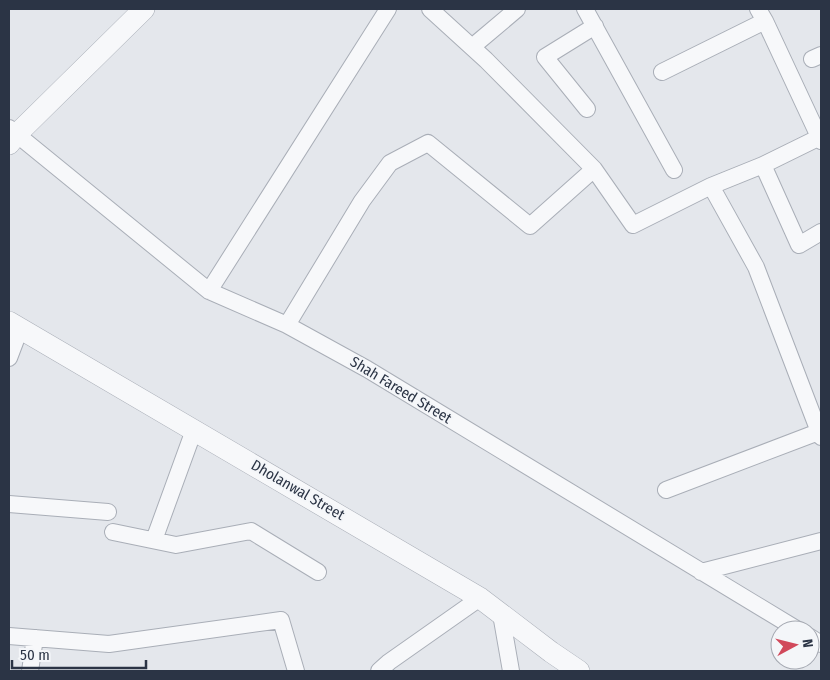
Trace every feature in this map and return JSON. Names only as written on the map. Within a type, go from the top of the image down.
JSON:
[{"type":"street","points":[[11,136],[144,9]]},
{"type":"street","points":[[209,291],[388,9]]},
{"type":"street","points":[[430,9],[472,47],[594,169],[633,225],[710,186],[763,165],[820,139],[761,15],[662,72]]},
{"type":"street","points":[[472,47],[517,9]]},
{"type":"street","points":[[585,9],[674,170]]},
{"type":"street","points":[[588,109],[545,57],[595,26]]},
{"type":"street","name":"Shah Fareed Street","points":[[11,136],[209,291],[287,325],[367,369],[781,620]]},
{"type":"street","points":[[287,325],[362,201],[390,163],[428,143],[530,226],[594,169]]},
{"type":"street","points":[[763,165],[799,244],[821,233]]},
{"type":"street","points":[[666,490],[821,433],[756,267],[710,186]]},
{"type":"street","points":[[9,358],[14,325]]},
{"type":"street","name":"Dholanwal Street","points":[[14,325],[480,598],[579,671]]},
{"type":"street","points":[[154,540],[194,430]]},
{"type":"street","points":[[9,504],[108,512]]},
{"type":"street","points":[[113,532],[176,545],[251,532],[318,572]]},
{"type":"street","points":[[700,572],[821,541]]},
{"type":"street","points":[[380,671],[388,662],[480,598]]},
{"type":"street","points":[[501,614],[512,671]]},
{"type":"street","points":[[9,636],[109,644],[281,620],[296,671]]},
{"type":"street","points":[[30,671],[35,638]]}]
